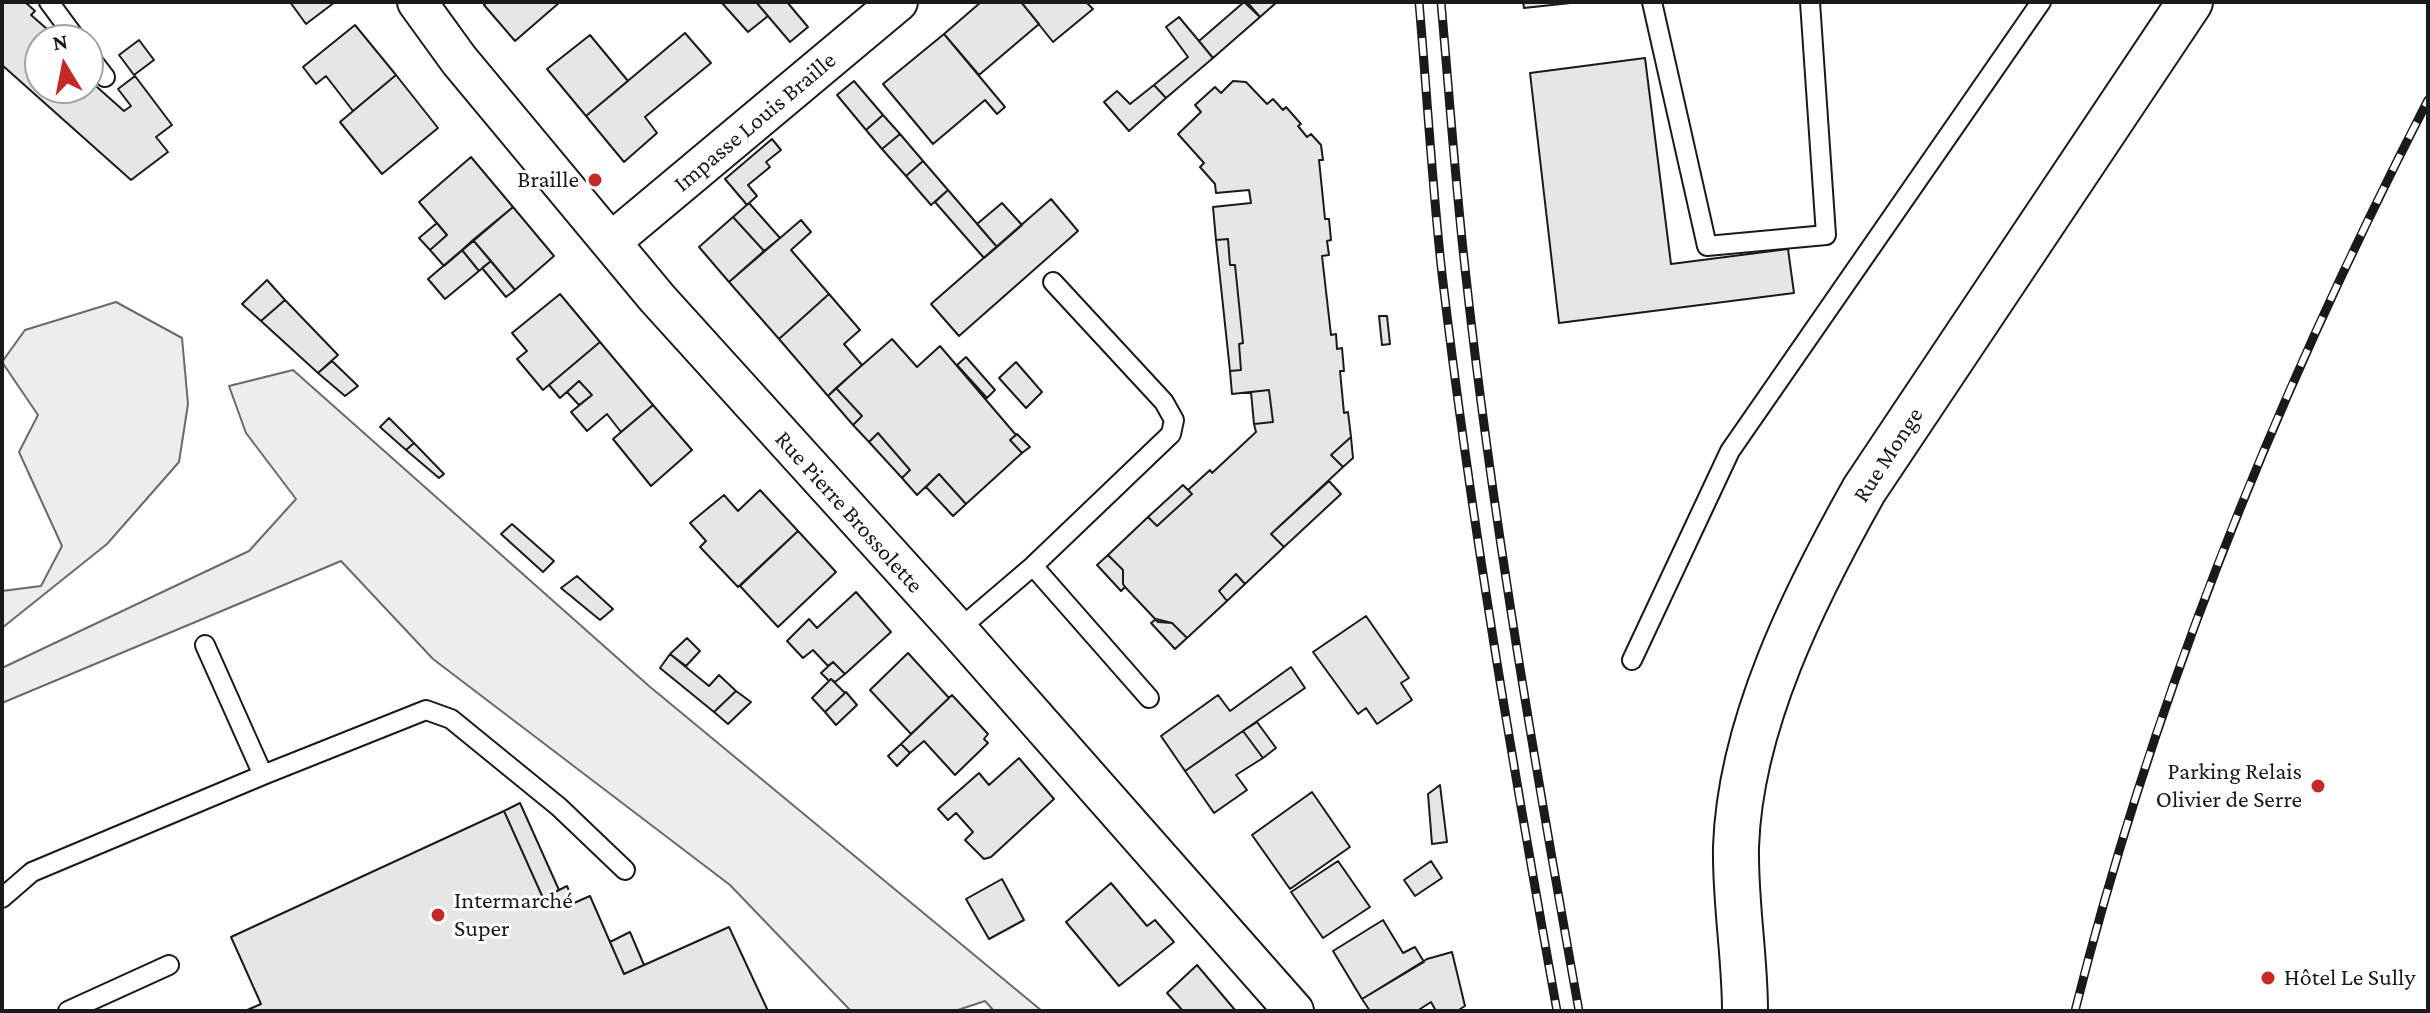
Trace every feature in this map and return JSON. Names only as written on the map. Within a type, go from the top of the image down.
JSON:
[{"type":"street","name":"Rue Pierre Brossolette","points":[[417,2],[459,60],[657,298],[958,630],[1294,1011]]},
{"type":"street","name":"Impasse Louis Braille","points":[[611,242],[898,2]]},
{"type":"street","name":"Rue Monge","points":[[1745,1011],[1745,966],[1736,911],[1736,845],[1742,792],[1777,669],[1824,561],[1864,490],[2190,2]]},
{"type":"street","name":"Rue Monge","points":[[1745,966],[1768,1011]]},
{"type":"lane","points":[[49,2],[65,24]]},
{"type":"lane","points":[[1652,2],[1707,246],[1826,235],[1810,2]]},
{"type":"lane","points":[[1632,660],[1730,451],[2041,2]]},
{"type":"lane","points":[[958,630],[1033,566],[1171,434],[1174,420],[1164,402],[1053,282]]},
{"type":"lane","points":[[1033,566],[1149,698]]},
{"type":"lane","points":[[205,645],[263,775]]},
{"type":"lane","points":[[2,898],[32,872],[426,710],[451,719],[559,807],[625,870]]},
{"type":"lane","points":[[68,1011],[169,965]]},
{"type":"shaded area","points":[[116,302],[182,338],[188,404],[179,462],[107,544],[2,628],[2,591],[41,586],[62,546],[19,452],[38,415],[2,362],[25,330]]},
{"type":"shaded area","points":[[293,370],[649,686],[1042,1011],[994,1011],[985,1001],[955,1011],[851,1011],[730,885],[433,659],[341,561],[2,703],[2,668],[249,551],[296,499],[246,433],[229,386]]},
{"type":"building","points":[[2,2],[25,2],[35,11],[31,15],[41,24],[24,24],[24,85],[2,65]]},
{"type":"building","points":[[290,2],[335,2],[306,24]]},
{"type":"building","points":[[487,2],[560,2],[515,41],[484,5]]},
{"type":"building","points":[[756,2],[787,2],[808,27],[790,42]]},
{"type":"building","points":[[756,2],[768,16],[748,32],[722,3]]},
{"type":"building","points":[[981,2],[1021,2],[1039,24],[979,75],[944,34]]},
{"type":"building","points":[[1021,2],[1086,2],[1093,9],[1053,42]]},
{"type":"building","points":[[1244,2],[1260,17],[1213,58],[1199,41]]},
{"type":"building","points":[[1247,2],[1277,2],[1260,17]]},
{"type":"building","points":[[1523,2],[1580,2],[1524,8]]},
{"type":"building","points":[[1179,17],[1213,58],[1166,98],[1154,85],[1188,57],[1166,27]]},
{"type":"building","points":[[355,25],[396,75],[353,111],[326,76],[316,84],[303,67]]},
{"type":"building","points":[[685,33],[711,63],[645,117],[657,133],[624,162],[586,116]]},
{"type":"building","points":[[944,34],[1005,107],[997,114],[985,100],[933,144],[883,84]]},
{"type":"building","points":[[590,35],[628,81],[586,116],[547,69]]},
{"type":"building","points":[[139,40],[154,60],[134,75],[119,55]]},
{"type":"building","points":[[1645,58],[1671,264],[1788,249],[1794,293],[1559,323],[1530,73]]},
{"type":"building","points":[[396,75],[438,128],[382,174],[340,122]]},
{"type":"building","points":[[135,76],[172,125],[156,137],[168,152],[131,180],[46,104],[104,104],[104,93],[124,111],[131,106],[118,89]]},
{"type":"building","points":[[854,81],[883,115],[866,130],[837,95]]},
{"type":"building","points":[[1233,81],[1246,82],[1267,104],[1273,99],[1283,110],[1286,107],[1301,124],[1298,126],[1307,137],[1311,134],[1321,145],[1323,160],[1319,160],[1325,219],[1329,219],[1331,240],[1327,241],[1329,255],[1322,256],[1331,335],[1336,334],[1337,349],[1342,348],[1344,371],[1340,371],[1344,413],[1348,412],[1351,437],[1331,455],[1343,467],[1271,534],[1284,547],[1245,584],[1236,574],[1219,591],[1227,601],[1187,638],[1172,623],[1158,622],[1125,587],[1123,570],[1108,555],[1148,517],[1157,526],[1192,494],[1188,490],[1210,470],[1212,473],[1256,432],[1254,424],[1273,422],[1269,390],[1232,394],[1230,371],[1241,370],[1239,344],[1243,343],[1235,265],[1230,265],[1228,239],[1216,240],[1213,207],[1251,203],[1249,190],[1216,193],[1215,184],[1200,167],[1204,163],[1178,134],[1201,112],[1195,105],[1215,87],[1221,93]]},
{"type":"building","points":[[1154,85],[1166,98],[1129,131],[1104,102],[1117,91],[1130,104]]},
{"type":"building","points":[[883,115],[900,134],[882,149],[866,130]]},
{"type":"building","points":[[900,134],[923,161],[906,176],[882,149]]},
{"type":"building","points":[[772,139],[781,150],[766,162],[770,167],[748,185],[757,196],[747,205],[725,179]]},
{"type":"building","points":[[471,157],[513,207],[444,266],[430,250],[447,235],[419,202]]},
{"type":"building","points":[[923,161],[948,190],[931,205],[906,176]]},
{"type":"building","points":[[948,190],[997,247],[984,258],[935,202]]},
{"type":"building","points":[[1051,199],[1078,231],[959,336],[931,304]]},
{"type":"building","points":[[749,203],[780,238],[764,251],[733,217]]},
{"type":"building","points":[[1002,203],[1022,225],[997,247],[977,224]]},
{"type":"building","points":[[513,207],[554,256],[515,290],[473,240]]},
{"type":"building","points":[[733,217],[764,251],[729,282],[699,247]]},
{"type":"building","points":[[801,220],[811,232],[791,250],[829,294],[779,339],[729,282]]},
{"type":"building","points":[[437,223],[447,235],[430,250],[419,238]]},
{"type":"building","points":[[1228,239],[1230,265],[1235,265],[1243,343],[1239,344],[1241,370],[1230,371],[1216,240]]},
{"type":"building","points":[[473,240],[491,261],[479,271],[462,250]]},
{"type":"building","points":[[462,250],[479,271],[445,299],[428,279]]},
{"type":"building","points":[[491,261],[515,290],[506,297],[482,268]]},
{"type":"building","points":[[267,280],[285,300],[261,321],[242,304]]},
{"type":"building","points":[[560,294],[600,342],[543,390],[517,359],[527,351],[512,333]]},
{"type":"building","points":[[829,294],[860,330],[844,344],[862,365],[828,396],[779,339]]},
{"type":"building","points":[[285,300],[338,355],[318,373],[261,321]]},
{"type":"building","points":[[1379,316],[1387,316],[1390,344],[1382,345]]},
{"type":"building","points":[[892,339],[917,367],[940,346],[1016,435],[1010,440],[1022,453],[966,504],[939,474],[917,495],[902,478],[910,470],[878,433],[869,442],[853,425],[862,416],[836,388]]},
{"type":"building","points":[[600,342],[653,405],[621,432],[607,414],[587,431],[571,412],[592,395],[579,381],[560,398],[549,385]]},
{"type":"building","points":[[966,357],[995,390],[987,398],[957,365]]},
{"type":"building","points":[[332,361],[358,386],[345,396],[318,373]]},
{"type":"building","points":[[1016,362],[1042,392],[1026,408],[999,378]]},
{"type":"building","points":[[579,381],[592,395],[579,405],[567,392]]},
{"type":"building","points":[[836,388],[862,416],[853,425],[828,396]]},
{"type":"building","points":[[1269,390],[1273,422],[1254,424],[1251,392]]},
{"type":"building","points":[[653,405],[692,450],[651,486],[613,439]]},
{"type":"building","points":[[389,418],[414,443],[406,450],[380,427]]},
{"type":"building","points":[[878,433],[910,470],[902,478],[869,442]]},
{"type":"building","points":[[1017,434],[1030,447],[1022,453],[1010,440]]},
{"type":"building","points":[[1351,437],[1353,458],[1343,467],[1331,455]]},
{"type":"building","points":[[414,443],[444,474],[439,478],[406,450]]},
{"type":"building","points":[[939,474],[966,504],[953,516],[926,487]]},
{"type":"building","points":[[1329,481],[1341,494],[1284,547],[1271,534]]},
{"type":"building","points":[[1183,485],[1192,494],[1157,526],[1148,517]]},
{"type":"building","points":[[760,490],[798,531],[738,587],[700,547],[706,541],[690,523],[724,495],[738,511]]},
{"type":"building","points":[[512,524],[554,561],[543,572],[501,534]]},
{"type":"building","points":[[798,531],[836,572],[778,627],[740,586]]},
{"type":"building","points":[[1108,555],[1123,570],[1125,587],[1121,591],[1097,565]]},
{"type":"building","points":[[1236,574],[1245,584],[1227,601],[1219,591]]},
{"type":"building","points":[[577,576],[613,609],[600,620],[561,588]]},
{"type":"building","points":[[856,592],[891,632],[845,674],[833,662],[828,666],[813,650],[803,658],[787,641],[809,619],[817,628]]},
{"type":"building","points":[[1366,616],[1409,678],[1401,683],[1412,700],[1377,724],[1366,708],[1358,714],[1313,652]]},
{"type":"building","points":[[1156,619],[1172,623],[1187,638],[1175,649],[1151,623]]},
{"type":"building","points":[[687,638],[700,651],[686,666],[670,654]]},
{"type":"building","points":[[908,653],[949,698],[911,734],[870,690]]},
{"type":"building","points":[[670,654],[709,686],[719,675],[736,691],[714,712],[660,668]]},
{"type":"building","points":[[833,662],[845,674],[835,682],[829,681],[821,673]]},
{"type":"building","points":[[1291,667],[1305,688],[1185,771],[1161,736],[1218,695],[1230,711]]},
{"type":"building","points":[[831,679],[845,693],[825,712],[812,698]]},
{"type":"building","points":[[736,691],[751,702],[728,724],[714,712]]},
{"type":"building","points":[[846,692],[857,705],[836,725],[825,712]]},
{"type":"building","points":[[952,695],[988,734],[984,739],[988,743],[955,775],[924,741],[910,753],[901,744]]},
{"type":"building","points":[[1257,722],[1276,748],[1263,758],[1243,731]]},
{"type":"building","points":[[1243,731],[1263,758],[1236,775],[1247,790],[1214,813],[1185,771]]},
{"type":"building","points":[[901,744],[910,753],[897,766],[888,756]]},
{"type":"building","points":[[1019,758],[1054,799],[991,857],[984,859],[965,840],[973,832],[956,813],[948,820],[938,809],[979,773],[989,785]]},
{"type":"building","points":[[1440,785],[1447,842],[1432,844],[1428,794]]},
{"type":"building","points":[[1312,792],[1350,847],[1290,889],[1252,835]]},
{"type":"building","points":[[520,803],[559,890],[543,898],[504,811]]},
{"type":"building","name":"Intermarché Super","points":[[504,811],[543,898],[567,886],[574,903],[590,896],[624,974],[729,927],[768,1011],[245,1011],[261,1004],[231,937]]},
{"type":"building","points":[[1338,861],[1370,907],[1323,938],[1291,892]]},
{"type":"building","points":[[1431,861],[1442,878],[1415,896],[1404,880]]},
{"type":"building","points":[[1002,879],[1024,920],[989,939],[966,899]]},
{"type":"building","points":[[1111,883],[1147,926],[1155,920],[1174,942],[1119,986],[1066,922]]},
{"type":"building","points":[[1383,920],[1403,953],[1415,947],[1424,962],[1362,999],[1333,951]]},
{"type":"building","points":[[630,932],[644,965],[624,974],[610,942]]},
{"type":"building","points":[[1452,952],[1465,1006],[1457,1011],[1436,1011],[1431,1002],[1417,1011],[1370,1011],[1362,999],[1427,959]]},
{"type":"building","points":[[1197,965],[1234,1011],[1183,1011],[1167,993]]},
{"type":"railway","points":[[1419,2],[1438,240],[1453,367],[1509,735],[1557,1011]]},
{"type":"railway","points":[[1441,2],[1461,235],[1488,455],[1531,733],[1579,1011]]},
{"type":"railway","points":[[2075,1011],[2143,776],[2225,545],[2321,320],[2428,100]]},
{"type":"place","name":"Braille","points":[[595,180]]},
{"type":"place","name":"Parking Relais Olivier de Serre","points":[[2318,786]]},
{"type":"place","name":"Intermarché Super","points":[[438,915]]},
{"type":"place","name":"Hôtel Le Sully","points":[[2268,978]]}]
